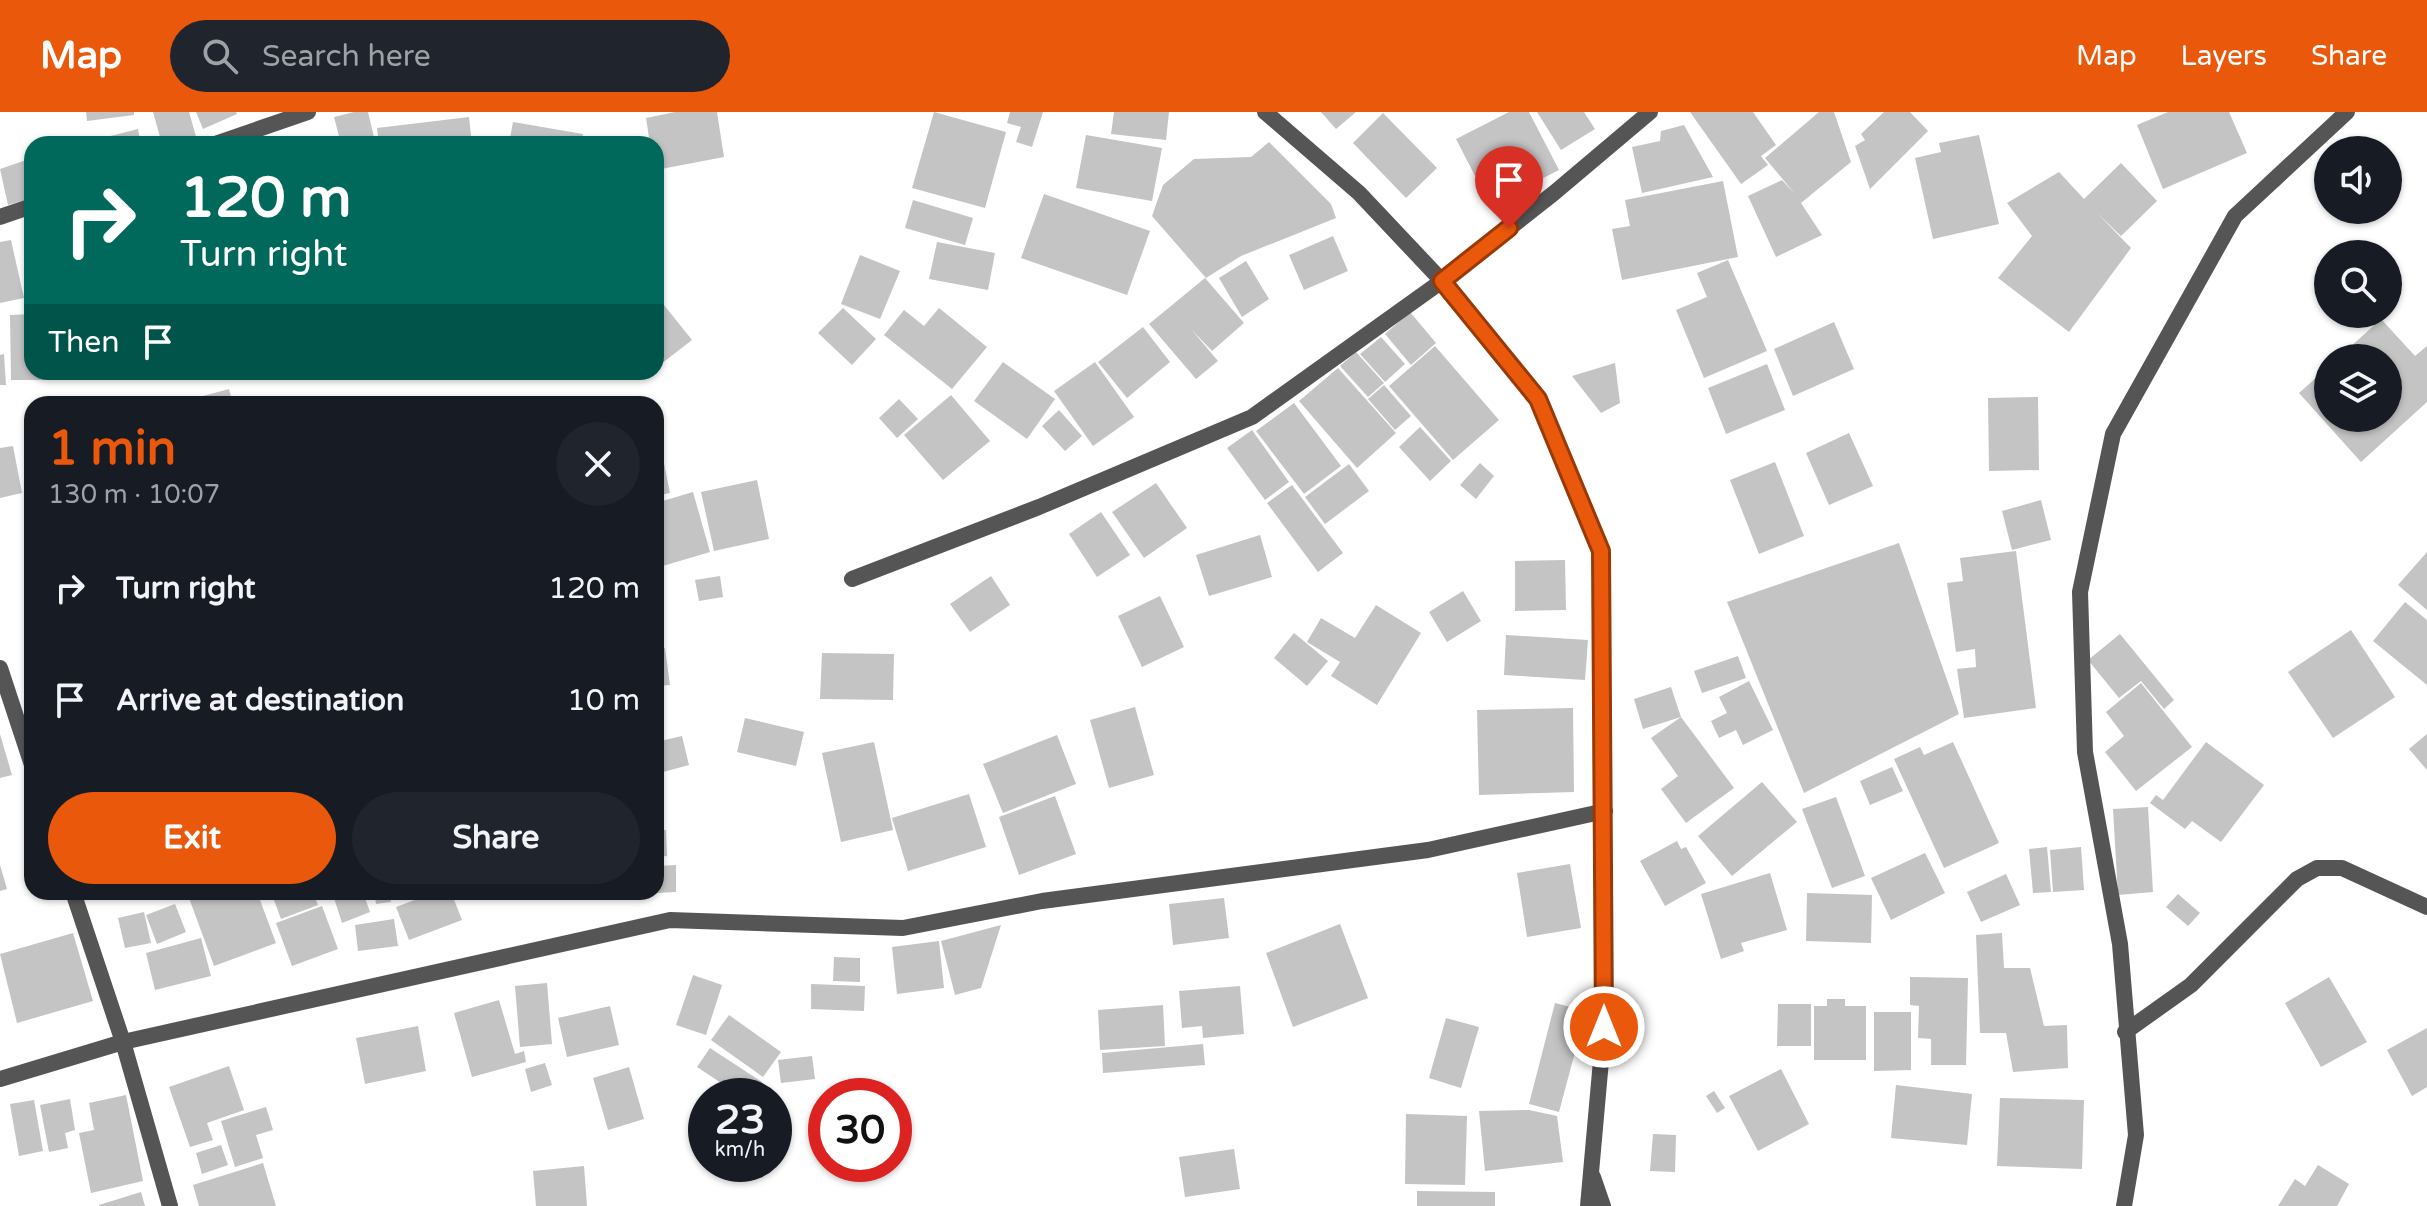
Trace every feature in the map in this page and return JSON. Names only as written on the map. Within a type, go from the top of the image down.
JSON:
[{"type":"street","points":[[238,136],[308,112]]},
{"type":"street","points":[[1265,112],[1359,193],[1442,281],[1538,399],[1601,551],[1604,1027],[1588,1206]]},
{"type":"street","points":[[852,579],[1039,507],[1252,417],[1442,281],[1650,112]]},
{"type":"street","points":[[2124,1206],[2136,1135],[2120,944],[2085,752],[2080,592],[2113,434],[2235,216],[2347,112]]},
{"type":"street","points":[[0,217],[24,209]]},
{"type":"street","points":[[0,668],[24,741]]},
{"type":"street","points":[[0,1079],[123,1042],[670,920],[903,928],[1042,901],[1428,850],[1605,811]]},
{"type":"street","points":[[2125,1032],[2191,985],[2297,879],[2317,868],[2342,868],[2427,907]]},
{"type":"street","points":[[76,900],[123,1042],[170,1206]]},
{"type":"street","points":[[1591,1171],[1603,1206]]},
{"type":"building","points":[[86,112],[134,112],[134,115],[87,121]]},
{"type":"building","points":[[153,112],[189,112],[196,136],[160,136]]},
{"type":"building","points":[[196,112],[236,112],[237,114],[203,129]]},
{"type":"building","points":[[368,112],[374,136],[339,136],[334,117]]},
{"type":"building","points":[[675,112],[717,112],[724,157],[664,168],[664,136],[649,136],[646,118]]},
{"type":"building","points":[[934,112],[1006,132],[985,208],[912,188]]},
{"type":"building","points":[[1010,112],[1043,112],[1032,147],[1016,142],[1021,127],[1007,123]]},
{"type":"building","points":[[1114,112],[1169,112],[1166,140],[1111,134]]},
{"type":"building","points":[[1321,112],[1356,112],[1336,129]]},
{"type":"building","points":[[1509,112],[1529,112],[1559,170],[1490,205],[1456,139]]},
{"type":"building","points":[[1537,112],[1584,112],[1595,129],[1561,150]]},
{"type":"building","points":[[1690,112],[1753,112],[1776,145],[1761,156],[1768,165],[1741,184]]},
{"type":"building","points":[[1819,112],[1834,112],[1851,162],[1801,203],[1822,235],[1776,257],[1748,196],[1782,180],[1795,194],[1765,158]]},
{"type":"building","points":[[1884,112],[1910,112],[1928,131],[1870,189],[1855,146],[1865,140],[1861,134]]},
{"type":"building","points":[[2168,112],[2229,112],[2247,153],[2163,189],[2137,125]]},
{"type":"building","points":[[1383,113],[1437,168],[1406,198],[1353,143]]},
{"type":"building","points":[[469,117],[471,136],[378,136],[377,128]]},
{"type":"building","points":[[513,122],[583,134],[583,136],[510,136]]},
{"type":"building","points":[[1684,125],[1713,177],[1642,193],[1632,147],[1660,141],[1661,131]]},
{"type":"building","points":[[138,129],[139,136],[110,136]]},
{"type":"building","points":[[1086,135],[1162,148],[1152,201],[1076,188]]},
{"type":"building","points":[[1979,135],[1999,224],[1933,239],[1915,158],[1941,152],[1939,143]]},
{"type":"building","points":[[1269,142],[1331,204],[1336,218],[1241,256],[1206,278],[1152,216],[1163,185],[1194,159],[1251,157]]},
{"type":"building","points":[[24,161],[24,200],[8,205],[0,169]]},
{"type":"building","points":[[2121,163],[2157,201],[2121,236],[2097,213],[2131,248],[2069,332],[1998,278],[2032,236],[2007,203],[2059,172],[2084,199]]},
{"type":"building","points":[[1723,181],[1738,257],[1622,280],[1612,229],[1630,226],[1625,200]]},
{"type":"building","points":[[1044,194],[1150,231],[1127,295],[1021,258]]},
{"type":"building","points":[[913,200],[973,218],[965,245],[905,228]]},
{"type":"building","points":[[1333,236],[1348,271],[1304,290],[1289,255]]},
{"type":"building","points":[[11,240],[24,298],[0,303],[0,242]]},
{"type":"building","points":[[937,242],[995,253],[988,290],[929,279]]},
{"type":"building","points":[[860,255],[900,271],[880,319],[841,304]]},
{"type":"building","points":[[1728,260],[1767,351],[1704,378],[1676,310],[1707,297],[1697,273]]},
{"type":"building","points":[[1246,261],[1269,299],[1242,317],[1219,278]]},
{"type":"building","points":[[1205,278],[1244,323],[1212,351],[1191,329],[1218,361],[1196,379],[1149,324]]},
{"type":"building","points":[[664,305],[692,340],[664,362]]},
{"type":"building","points":[[843,308],[876,339],[852,365],[818,333]]},
{"type":"building","points":[[939,308],[987,347],[952,389],[884,335],[904,310],[924,326]]},
{"type":"building","points":[[1410,312],[1436,343],[1411,365],[1385,334]]},
{"type":"building","points":[[24,314],[24,380],[11,380],[10,315]]},
{"type":"building","points":[[1834,322],[1854,369],[1793,396],[1774,349]]},
{"type":"building","points":[[1143,327],[1170,362],[1127,398],[1098,362]]},
{"type":"building","points":[[2371,328],[2389,328],[2415,356],[2427,346],[2427,402],[2402,425],[2402,344],[2353,344]]},
{"type":"building","points":[[1381,337],[1405,364],[1385,382],[1360,354]]},
{"type":"building","points":[[1435,346],[1499,420],[1453,460],[1389,386]]},
{"type":"building","points":[[1356,352],[1384,383],[1368,397],[1340,366]]},
{"type":"building","points":[[4,354],[6,385],[0,385],[0,355]]},
{"type":"building","points":[[1003,362],[1055,399],[1027,439],[974,401]]},
{"type":"building","points":[[1095,362],[1134,417],[1093,446],[1054,391]]},
{"type":"building","points":[[1615,363],[1620,403],[1601,413],[1572,376]]},
{"type":"building","points":[[1767,364],[1785,410],[1726,434],[1708,388]]},
{"type":"building","points":[[1338,368],[1396,433],[1357,468],[1299,401]]},
{"type":"building","points":[[2314,380],[2314,410],[2299,393]]},
{"type":"building","points":[[1384,385],[1411,416],[1395,430],[1368,399]]},
{"type":"building","points":[[229,389],[231,396],[203,396]]},
{"type":"building","points":[[951,395],[990,441],[943,480],[904,435]]},
{"type":"building","points":[[2038,397],[2039,470],[1989,471],[1988,398]]},
{"type":"building","points":[[899,399],[918,419],[897,438],[879,418]]},
{"type":"building","points":[[1294,403],[1341,466],[1304,494],[1256,431]]},
{"type":"building","points":[[1059,410],[1082,436],[1065,451],[1042,426]]},
{"type":"building","points":[[1420,427],[1451,461],[1430,481],[1399,447]]},
{"type":"building","points":[[1252,430],[1289,482],[1265,500],[1227,448]]},
{"type":"building","points":[[2334,432],[2394,432],[2361,462]]},
{"type":"building","points":[[1849,433],[1873,486],[1829,505],[1806,453]]},
{"type":"building","points":[[13,446],[22,493],[0,498],[0,448]]},
{"type":"building","points":[[1775,462],[1804,536],[1759,554],[1730,480]]},
{"type":"building","points":[[664,463],[670,493],[664,494]]},
{"type":"building","points":[[1480,463],[1494,476],[1476,499],[1460,485]]},
{"type":"building","points":[[1349,464],[1369,491],[1325,524],[1305,497]]},
{"type":"building","points":[[757,480],[769,539],[714,551],[701,492]]},
{"type":"building","points":[[1156,483],[1187,528],[1144,558],[1112,512]]},
{"type":"building","points":[[1292,485],[1343,553],[1318,572],[1267,503]]},
{"type":"building","points":[[693,492],[710,552],[664,566],[664,501]]},
{"type":"building","points":[[2041,500],[2051,540],[2012,550],[2002,511]]},
{"type":"building","points":[[1101,512],[1130,555],[1097,577],[1069,534]]},
{"type":"building","points":[[1260,535],[1272,577],[1209,596],[1196,555]]},
{"type":"building","points":[[1899,543],[1959,714],[1804,793],[1727,602]]},
{"type":"building","points":[[2016,551],[2036,708],[1964,718],[1957,669],[1976,667],[1975,649],[1956,652],[1947,583],[1963,581],[1960,558]]},
{"type":"building","points":[[2427,552],[2427,610],[2398,585]]},
{"type":"building","points":[[1565,560],[1566,610],[1515,611],[1515,561]]},
{"type":"building","points":[[720,576],[723,597],[699,601],[695,580]]},
{"type":"building","points":[[991,576],[1010,605],[970,632],[950,604]]},
{"type":"building","points":[[1463,591],[1481,621],[1447,642],[1429,612]]},
{"type":"building","points":[[1160,596],[1184,647],[1142,667],[1118,616]]},
{"type":"building","points":[[2405,602],[2427,620],[2427,685],[2373,641]]},
{"type":"building","points":[[1376,605],[1421,633],[1377,705],[1331,676],[1340,662],[1307,642],[1321,618],[1355,638]]},
{"type":"building","points":[[2351,630],[2395,697],[2333,738],[2288,672]]},
{"type":"building","points":[[1294,633],[1328,661],[1307,686],[1274,658]]},
{"type":"building","points":[[2120,634],[2174,700],[2164,709],[2141,681],[2119,698],[2088,660]]},
{"type":"building","points":[[1506,635],[1588,640],[1585,680],[1504,675]]},
{"type":"building","points":[[665,648],[670,685],[664,685]]},
{"type":"building","points":[[822,653],[894,654],[893,700],[820,699]]},
{"type":"building","points":[[1738,656],[1746,678],[1702,693],[1694,671]]},
{"type":"building","points":[[1749,681],[1773,730],[1743,745],[1736,730],[1719,738],[1711,721],[1727,713],[1719,697]]},
{"type":"building","points":[[2141,683],[2192,747],[2136,791],[2105,752],[2124,736],[2106,712]]},
{"type":"building","points":[[1671,687],[1681,717],[1643,729],[1634,699]]},
{"type":"building","points":[[1135,707],[1154,775],[1109,788],[1090,720]]},
{"type":"building","points":[[1573,708],[1574,792],[1479,795],[1477,710]]},
{"type":"building","points":[[1681,717],[1734,788],[1686,823],[1661,789],[1678,776],[1651,738]]},
{"type":"building","points":[[745,718],[804,732],[796,766],[737,752]]},
{"type":"building","points":[[0,734],[12,775],[0,778]]},
{"type":"building","points":[[2427,734],[2427,770],[2409,749]]},
{"type":"building","points":[[1057,735],[1076,784],[1003,813],[983,764]]},
{"type":"building","points":[[682,736],[689,765],[664,772],[664,740]]},
{"type":"building","points":[[874,742],[893,830],[841,842],[822,753]]},
{"type":"building","points":[[1953,742],[1999,843],[1944,868],[1894,759],[1920,747],[1924,755]]},
{"type":"building","points":[[2206,742],[2264,785],[2221,842],[2192,821],[2185,829],[2150,803],[2156,795],[2163,800]]},
{"type":"building","points":[[1892,767],[1903,791],[1870,805],[1860,781]]},
{"type":"building","points":[[1762,782],[1797,822],[1732,876],[1698,836]]},
{"type":"building","points":[[969,794],[986,847],[908,871],[892,818]]},
{"type":"building","points":[[1055,796],[1076,854],[1019,875],[999,817]]},
{"type":"building","points":[[1836,797],[1865,876],[1832,888],[1802,809]]},
{"type":"building","points":[[2148,807],[2153,892],[2118,895],[2113,809]]},
{"type":"building","points":[[664,830],[667,856],[664,856]]},
{"type":"building","points":[[1677,841],[1681,849],[1686,847],[1706,883],[1665,906],[1640,861]]},
{"type":"building","points":[[2047,847],[2051,892],[2033,893],[2029,849]]},
{"type":"building","points":[[2081,847],[2084,890],[2053,892],[2050,850]]},
{"type":"building","points":[[1925,853],[1945,893],[1891,920],[1871,878]]},
{"type":"building","points":[[1570,864],[1581,928],[1527,937],[1517,873]]},
{"type":"building","points":[[0,865],[7,889],[0,891]]},
{"type":"building","points":[[676,865],[676,892],[664,893],[664,866]]},
{"type":"building","points":[[1770,873],[1787,930],[1741,943],[1744,951],[1721,959],[1701,894]]},
{"type":"building","points":[[2006,874],[2020,905],[1981,922],[1967,892]]},
{"type":"building","points":[[1807,893],[1872,895],[1871,943],[1806,941]]},
{"type":"building","points":[[2178,894],[2200,913],[2188,926],[2166,907]]},
{"type":"building","points":[[1224,898],[1229,938],[1173,945],[1169,904]]},
{"type":"building","points":[[190,900],[260,900],[276,943],[214,966]]},
{"type":"building","points":[[274,900],[316,900],[318,905],[281,919]]},
{"type":"building","points":[[335,900],[366,900],[370,912],[342,923]]},
{"type":"building","points":[[375,900],[391,900],[391,902],[376,904]]},
{"type":"building","points":[[415,900],[454,900],[462,920],[409,940],[396,907]]},
{"type":"building","points":[[175,904],[186,932],[157,944],[146,915]]},
{"type":"building","points":[[322,906],[338,949],[292,966],[276,923]]},
{"type":"building","points":[[144,912],[151,943],[125,948],[118,918]]},
{"type":"building","points":[[394,919],[398,946],[358,951],[355,925]]},
{"type":"building","points":[[1340,924],[1368,998],[1293,1027],[1266,953]]},
{"type":"building","points":[[1001,925],[981,988],[955,995],[941,941]]},
{"type":"building","points":[[73,933],[93,1001],[17,1023],[0,954]]},
{"type":"building","points":[[2002,933],[2004,968],[2030,968],[2044,1026],[2067,1025],[2068,1068],[2013,1072],[2006,1033],[1980,1033],[1976,935]]},
{"type":"building","points":[[201,938],[211,976],[155,990],[146,953]]},
{"type":"building","points":[[939,941],[944,988],[897,994],[892,947]]},
{"type":"building","points":[[834,957],[860,958],[860,982],[833,981]]},
{"type":"building","points":[[693,975],[722,985],[706,1035],[676,1025]]},
{"type":"building","points":[[1910,977],[1968,978],[1966,1065],[1931,1065],[1931,1039],[1918,1038],[1919,1006],[1910,1005]]},
{"type":"building","points":[[2329,977],[2367,1042],[2321,1067],[2285,1003]]},
{"type":"building","points":[[547,983],[552,1044],[520,1047],[515,986]]},
{"type":"building","points":[[811,984],[865,986],[864,1011],[811,1009]]},
{"type":"building","points":[[1240,986],[1244,1034],[1203,1038],[1202,1026],[1182,1028],[1179,991]]},
{"type":"building","points":[[1827,999],[1845,999],[1845,1006],[1866,1006],[1866,1060],[1814,1060],[1814,1006],[1827,1006]]},
{"type":"building","points":[[499,1000],[515,1054],[524,1051],[526,1062],[472,1077],[454,1013]]},
{"type":"building","points":[[1555,1003],[1586,1011],[1559,1112],[1529,1104]]},
{"type":"building","points":[[1778,1004],[1811,1004],[1811,1046],[1777,1046]]},
{"type":"building","points":[[1163,1005],[1165,1046],[1100,1050],[1098,1010]]},
{"type":"building","points":[[610,1006],[619,1045],[567,1057],[558,1018]]},
{"type":"building","points":[[1874,1012],[1911,1012],[1911,1070],[1874,1071]]},
{"type":"building","points":[[729,1015],[781,1052],[763,1077],[711,1040]]},
{"type":"building","points":[[1446,1018],[1479,1027],[1461,1088],[1429,1078]]},
{"type":"building","points":[[418,1026],[426,1071],[365,1084],[356,1038]]},
{"type":"building","points":[[2427,1028],[2427,1087],[2412,1096],[2387,1050]]},
{"type":"building","points":[[1203,1044],[1205,1065],[1103,1073],[1102,1053]]},
{"type":"building","points":[[710,1048],[756,1078],[714,1078],[697,1067]]},
{"type":"building","points":[[812,1056],[815,1078],[792,1082],[792,1078],[780,1078],[778,1060]]},
{"type":"building","points":[[545,1063],[552,1085],[531,1092],[525,1069]]},
{"type":"building","points":[[229,1066],[244,1110],[207,1123],[213,1140],[190,1147],[169,1087]]},
{"type":"building","points":[[629,1067],[644,1119],[608,1130],[593,1078]]},
{"type":"building","points":[[1781,1069],[1809,1124],[1758,1151],[1729,1096]]},
{"type":"building","points":[[1896,1085],[1972,1094],[1967,1145],[1891,1138]]},
{"type":"building","points":[[1714,1091],[1725,1108],[1717,1113],[1706,1096]]},
{"type":"building","points":[[126,1095],[143,1181],[91,1193],[79,1133],[94,1130],[89,1103]]},
{"type":"building","points":[[2000,1098],[2084,1100],[2082,1169],[1997,1166]]},
{"type":"building","points":[[70,1099],[75,1130],[65,1133],[68,1148],[49,1152],[40,1105]]},
{"type":"building","points":[[34,1100],[43,1151],[19,1156],[10,1104]]},
{"type":"building","points":[[266,1107],[273,1130],[256,1135],[263,1158],[235,1167],[221,1121]]},
{"type":"building","points":[[1529,1110],[1557,1116],[1563,1162],[1485,1171],[1479,1111]]},
{"type":"building","points":[[1406,1114],[1467,1116],[1465,1185],[1405,1184]]},
{"type":"building","points":[[1653,1134],[1676,1135],[1675,1172],[1650,1171]]},
{"type":"building","points":[[221,1145],[228,1165],[202,1174],[196,1153]]},
{"type":"building","points":[[1234,1149],[1240,1189],[1185,1197],[1179,1157]]},
{"type":"building","points":[[263,1163],[276,1206],[199,1206],[193,1185]]},
{"type":"building","points":[[2318,1165],[2349,1184],[2337,1206],[2278,1206],[2295,1179],[2305,1186]]},
{"type":"building","points":[[584,1166],[587,1206],[536,1206],[533,1171]]},
{"type":"building","points":[[1417,1191],[1495,1192],[1495,1206],[1417,1206]]},
{"type":"building","points":[[141,1192],[145,1206],[99,1206],[99,1205]]},
{"type":"route","points":[[1509,228],[1442,281],[1538,399],[1601,551],[1604,1027]]}]
